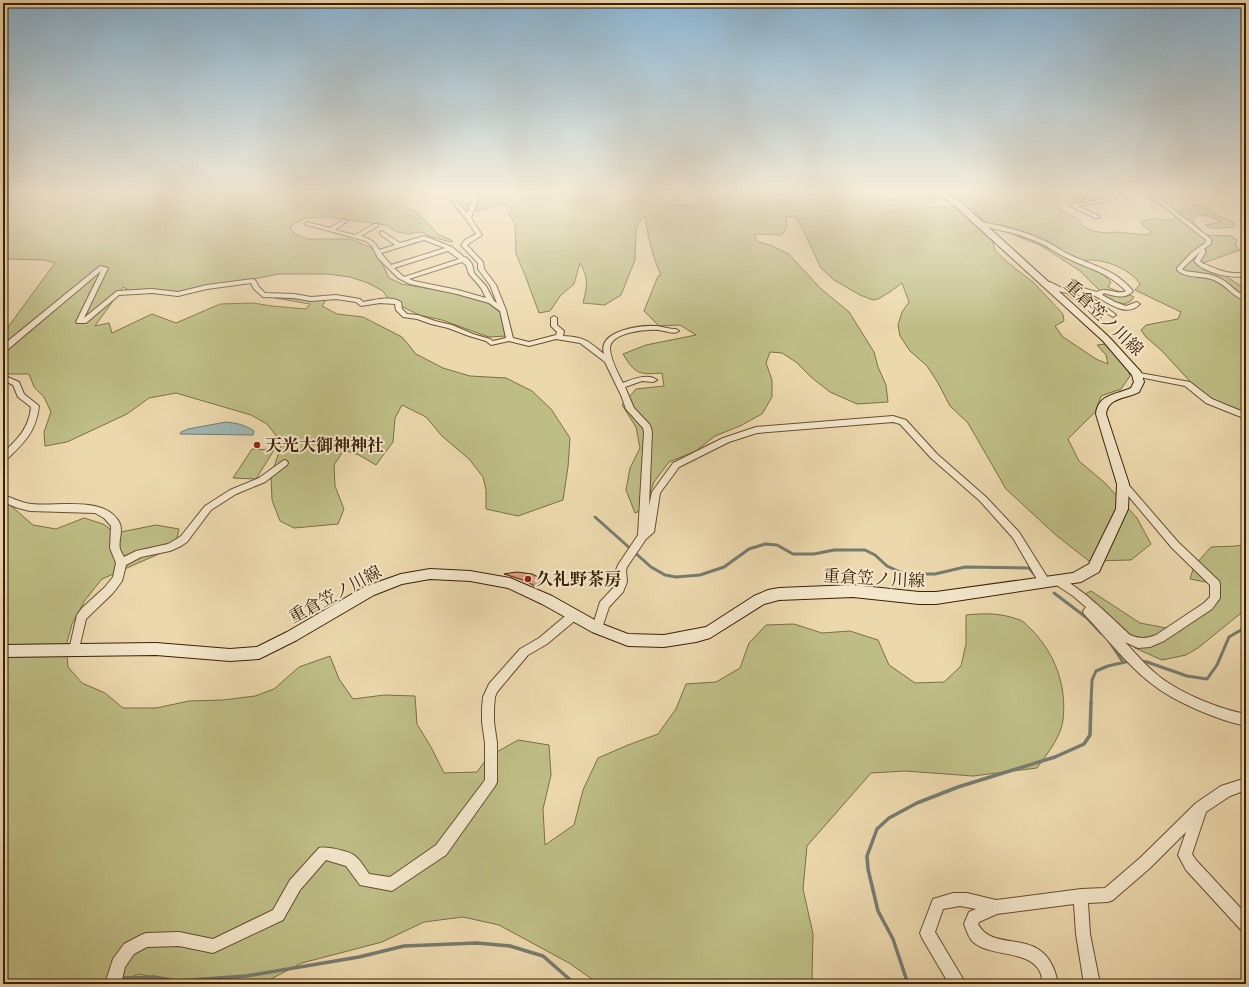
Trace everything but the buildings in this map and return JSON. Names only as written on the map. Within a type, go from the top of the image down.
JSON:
[{"type":"main road","name":"重倉笠ノ川線","points":[[3,651],[156,649],[230,655],[260,652],[292,636],[369,591],[401,579],[430,574],[470,576],[510,583],[547,600],[596,628],[628,640],[664,640],[696,636],[710,632],[759,600],[768,596],[826,591],[853,591],[919,598],[936,598],[1076,578],[1094,568],[1122,509],[1123,484],[1101,414],[1102,403],[1135,390],[1139,382],[1137,374],[1106,339],[994,237]]},
{"type":"street","points":[[360,237],[368,240],[374,245],[380,257],[404,279],[412,284],[458,292],[491,302],[503,310]]},
{"type":"street","points":[[388,237],[399,245]]},
{"type":"street","points":[[475,237],[467,241],[464,245],[481,263],[481,269],[493,286],[503,310],[510,339]]},
{"type":"street","points":[[1028,237],[1043,242],[1067,256],[1105,271],[1119,280],[1130,291],[1127,294],[1120,295],[1103,291],[1097,295]]},
{"type":"street","points":[[1206,237],[1209,240],[1208,244],[1194,253],[1179,270],[1183,273],[1218,280],[1229,287],[1235,295],[1246,299]]},
{"type":"street","points":[[378,252],[424,238],[450,248],[469,264],[471,273],[484,287],[491,302]]},
{"type":"street","points":[[390,267],[450,248]]},
{"type":"street","points":[[1201,249],[1203,252],[1197,261],[1200,264],[1227,275],[1237,276],[1246,274]]},
{"type":"street","points":[[404,279],[465,260]]},
{"type":"street","points":[[3,348],[100,268],[105,268],[79,322],[84,322],[117,293],[152,291],[178,294],[207,287],[253,281],[256,288],[264,295],[311,298],[343,297],[358,300],[361,304],[380,301],[398,302],[399,310],[405,316],[418,317],[429,322],[450,326],[471,336],[488,340],[491,343],[510,339],[516,342],[529,344],[559,337],[578,339],[608,361],[611,365]]},
{"type":"street","points":[[1035,275],[1041,276],[1059,291],[1087,291],[1113,304],[1123,307],[1135,306],[1137,304]]},
{"type":"street","points":[[1074,291],[1113,315]]},
{"type":"street","points":[[1074,291],[1098,317]]},
{"type":"street","points":[[554,318],[554,326],[560,331],[559,337]]},
{"type":"street","points":[[643,536],[648,432],[647,427],[630,409],[611,365],[606,348],[615,336],[635,330],[662,329],[676,332]]},
{"type":"street","points":[[1137,374],[1187,384],[1209,401],[1246,416]]},
{"type":"street","points":[[3,377],[16,384],[22,395],[35,406],[35,417],[28,433],[3,458]]},
{"type":"street","points":[[620,386],[642,379],[653,380]]},
{"type":"street","points":[[596,628],[604,605],[622,582],[621,570],[643,536],[650,532],[656,492],[676,465],[726,440],[756,430],[893,419],[903,422],[934,456],[983,499],[1016,536],[1045,583]]},
{"type":"street","points":[[121,563],[139,554],[170,547],[178,543],[184,539],[208,508],[233,492],[262,480],[284,463]]},
{"type":"street","points":[[1059,581],[1077,593],[1126,638],[1138,643],[1150,642],[1160,638],[1208,606],[1215,598],[1215,584],[1174,545],[1123,484]]},
{"type":"street","points":[[3,498],[21,506],[32,508],[92,509],[100,511],[109,517],[116,526],[115,548],[121,563],[118,578],[114,585],[86,611],[81,618],[74,650]]},
{"type":"street","points":[[1059,581],[1155,680],[1169,690],[1227,716],[1246,720]]},
{"type":"street","points":[[113,984],[118,964],[129,949],[146,940],[179,939],[213,946],[278,915],[295,885],[324,852],[350,860],[366,880],[392,884],[441,850],[490,782],[491,744],[488,708],[489,697],[493,688],[524,652],[543,640],[574,615]]},
{"type":"street","points":[[1050,984],[1047,968],[1041,959],[1033,954],[987,942],[978,936],[971,924],[974,917],[996,907],[1081,896],[1108,895],[1145,863],[1201,808],[1226,791],[1246,784]]},
{"type":"street","points":[[1201,808],[1185,854],[1191,865],[1246,926]]},
{"type":"street","points":[[1081,896],[1083,934],[1092,984]]},
{"type":"street","points":[[958,984],[927,933],[938,904],[950,899],[963,899],[996,907]]},
{"type":"shaded area","points":[[3,237],[303,237],[308,239],[351,239],[372,248],[381,261],[389,278],[402,284],[453,293],[485,301],[501,313],[506,336],[489,337],[442,320],[419,315],[389,300],[383,291],[368,283],[350,277],[328,274],[279,274],[182,293],[130,291],[123,287],[95,326],[109,323],[112,333],[152,314],[176,323],[220,304],[253,303],[306,309],[310,304],[275,298],[326,300],[322,306],[337,314],[363,317],[402,337],[416,354],[443,368],[470,376],[506,378],[532,391],[551,409],[570,438],[568,467],[563,500],[518,516],[486,509],[486,490],[483,477],[469,459],[442,436],[426,417],[402,405],[395,418],[393,442],[376,465],[359,455],[344,450],[334,465],[335,486],[344,509],[338,524],[294,528],[280,521],[272,500],[271,476],[282,443],[267,424],[251,415],[176,393],[149,398],[127,414],[67,442],[45,446],[44,432],[51,412],[44,397],[34,387],[29,374],[5,374],[3,370],[3,334],[55,263],[44,260],[3,259]]},
{"type":"shaded area","points":[[432,237],[445,237],[453,241],[451,242]]},
{"type":"shaded area","points":[[515,237],[636,237],[635,260],[621,295],[605,305],[583,303],[586,278],[580,263],[574,284],[561,295],[550,311],[539,313],[516,254]]},
{"type":"shaded area","points":[[649,237],[755,237],[756,241],[772,246],[789,254],[820,288],[849,312],[874,352],[878,367],[886,385],[888,402],[857,404],[830,392],[812,378],[796,362],[782,353],[770,352],[766,363],[772,380],[772,397],[762,414],[740,426],[715,436],[696,451],[669,462],[654,482],[644,509],[635,513],[626,490],[630,468],[640,448],[636,427],[622,405],[636,389],[664,386],[662,373],[648,374],[638,372],[631,366],[623,354],[646,345],[696,335],[680,325],[659,326],[644,311],[658,276],[661,275]]},
{"type":"shaded area","points":[[806,237],[990,237],[992,239],[995,250],[1006,261],[1034,283],[1063,314],[1064,321],[1055,326],[1063,337],[1096,359],[1108,364],[1106,355],[1097,345],[1106,344],[1125,361],[1130,376],[1121,389],[1101,396],[1095,412],[1068,439],[1079,461],[1105,483],[1137,518],[1151,544],[1131,560],[1089,561],[1057,536],[1006,489],[968,423],[950,406],[927,366],[910,351],[900,336],[898,325],[902,312],[909,302],[902,283],[890,292],[878,299],[873,300],[860,295],[834,280],[821,268]]},
{"type":"shaded area","points":[[1019,237],[1233,237],[1237,240],[1235,244],[1240,250],[1206,262],[1196,263],[1221,273],[1239,285],[1246,286],[1246,417],[1223,406],[1197,389],[1141,330],[1146,325],[1178,319],[1181,312],[1135,290],[1140,284],[1136,278],[1114,265],[1096,260],[1081,262],[1108,279],[1111,282],[1108,287],[1134,297],[1131,301],[1125,304],[1110,301],[1080,271],[1040,245]]},
{"type":"shaded area","points":[[252,449],[274,450],[256,479],[233,478]]},
{"type":"shaded area","points":[[3,502],[9,504],[33,525],[56,529],[84,518],[103,524],[116,533],[156,525],[179,529],[176,543],[161,553],[102,579],[85,600],[72,624],[66,646],[68,667],[82,683],[105,693],[123,708],[156,708],[189,701],[223,700],[255,696],[274,689],[299,667],[330,656],[339,679],[353,699],[384,695],[415,696],[417,724],[444,773],[477,772],[488,757],[518,740],[549,745],[551,775],[543,809],[545,845],[574,825],[583,790],[598,758],[658,734],[676,709],[686,684],[716,682],[740,668],[749,643],[766,625],[794,624],[822,633],[850,631],[878,640],[889,665],[915,683],[944,682],[961,666],[966,644],[966,615],[993,614],[1020,620],[1040,639],[1058,671],[1064,707],[1062,726],[1053,745],[1037,768],[973,776],[905,771],[871,773],[807,846],[803,889],[813,934],[812,979],[810,984],[599,984],[569,963],[499,925],[463,917],[424,922],[382,942],[302,963],[261,984],[184,984],[139,974],[112,984],[3,984]]},
{"type":"shaded area","points":[[1246,544],[1246,609],[1198,648],[1186,655],[1162,660],[1135,648],[1113,627],[1085,594],[1091,591],[1140,623],[1166,628],[1184,622],[1219,601],[1216,584],[1190,579],[1194,566],[1211,547]]},
{"type":"water","points":[[226,422],[247,427],[254,431],[253,435],[180,434],[188,429]]},
{"type":"waterway","points":[[595,517],[651,567],[665,575],[676,577],[700,575],[724,567],[749,549],[765,544],[777,545],[793,554],[814,554],[834,550],[865,550],[875,555],[887,566],[900,572],[912,574],[935,574],[965,567],[1029,568],[1034,574]]},
{"type":"waterway","points":[[1054,593],[1087,618],[1101,633]]},
{"type":"waterway","points":[[1139,661],[1147,662],[1187,676],[1207,679],[1217,665],[1229,637],[1246,627]]},
{"type":"waterway","points":[[1109,641],[1123,662]]},
{"type":"waterway","points":[[1091,703],[1092,680],[1096,671],[1108,666],[1130,661]]},
{"type":"waterway","points":[[908,984],[893,939],[878,911],[868,869],[867,856],[877,829],[889,818],[917,803],[958,787],[1055,757],[1084,744],[1090,735],[1091,702]]},
{"type":"waterway","points":[[121,978],[154,977],[177,981],[246,976],[359,957],[404,946],[477,943],[510,946],[543,956],[575,984]]},
{"type":"waterway","points":[[97,984],[110,979]]},
{"type":"place","name":"天光大御神神社","points":[[257,445]]},
{"type":"place","name":"久礼野茶房","points":[[528,579]]}]
